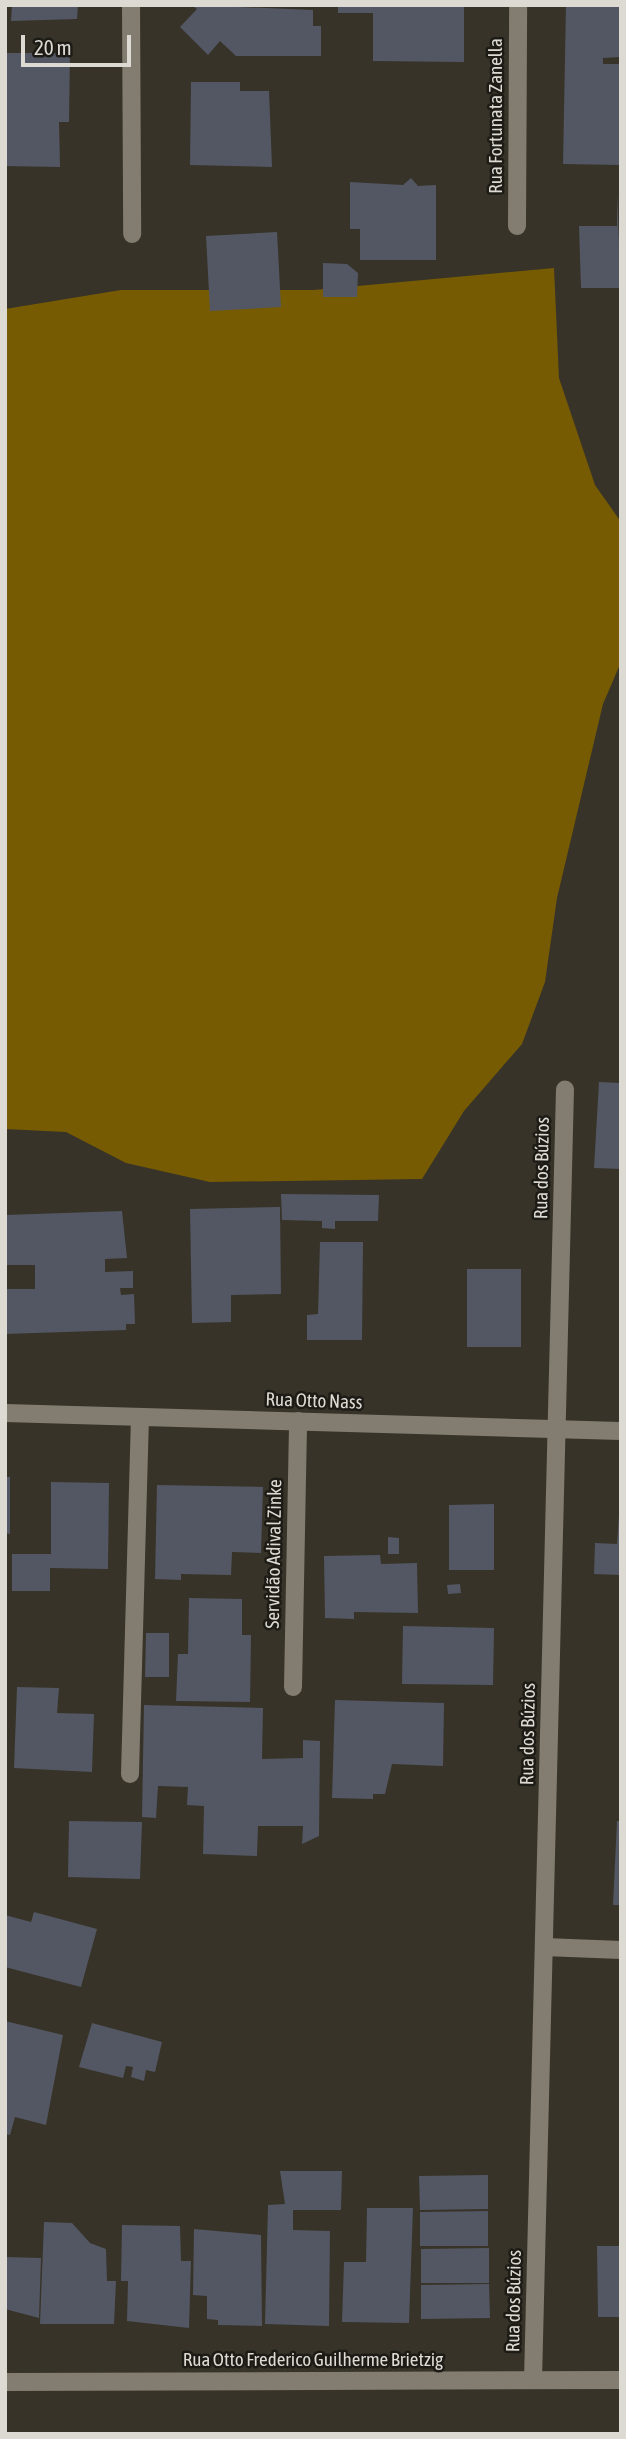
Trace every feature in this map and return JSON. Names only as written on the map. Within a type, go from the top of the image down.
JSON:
[{"type":"street","points":[[131,5],[132,234]]},
{"type":"street","name":"Rua Fortunata Zanella","points":[[517,226],[518,5]]},
{"type":"street","name":"Rua dos Búzios","points":[[533,2380],[565,1089]]},
{"type":"street","name":"Rua Otto Nass","points":[[5,1413],[621,1431]]},
{"type":"street","points":[[130,1774],[140,1417]]},
{"type":"street","name":"Servidão Adival Zinke","points":[[293,1687],[298,1421]]},
{"type":"street","points":[[544,1947],[621,1950]]},
{"type":"street","name":"Rua Otto Frederico Guilherme Brietzig","points":[[5,2382],[621,2380]]},
{"type":"shaded area","points":[[554,268],[559,378],[595,485],[621,522],[621,662],[603,704],[557,898],[545,982],[522,1044],[464,1111],[422,1179],[210,1182],[126,1163],[66,1132],[5,1129],[5,309],[121,290],[314,290]]},
{"type":"building","points":[[12,5],[78,5],[77,19],[11,21]]},
{"type":"building","points":[[191,5],[313,10],[313,26],[321,26],[321,56],[236,56],[220,41],[208,55],[180,27],[197,9]]},
{"type":"building","points":[[338,5],[464,5],[464,62],[373,61],[373,13],[338,13]]},
{"type":"building","points":[[566,5],[621,5],[621,57],[603,58],[603,64],[621,64],[621,165],[563,164]]},
{"type":"building","points":[[5,53],[70,53],[69,122],[59,122],[60,167],[5,166]]},
{"type":"building","points":[[191,82],[240,82],[240,91],[269,91],[272,167],[190,165]]},
{"type":"building","points":[[411,178],[418,186],[436,185],[436,260],[360,260],[360,229],[350,229],[350,182],[403,185]]},
{"type":"building","points":[[617,195],[621,288],[581,288],[579,226],[617,226]]},
{"type":"building","points":[[277,232],[281,307],[210,311],[206,236]]},
{"type":"building","points":[[323,263],[347,264],[358,273],[357,297],[323,297]]},
{"type":"building","points":[[599,1082],[621,1083],[621,1169],[594,1168]]},
{"type":"building","points":[[281,1194],[379,1195],[378,1221],[335,1221],[335,1229],[322,1228],[322,1221],[282,1220]]},
{"type":"building","points":[[280,1207],[281,1294],[231,1295],[231,1322],[192,1323],[190,1209]]},
{"type":"building","points":[[122,1211],[127,1258],[105,1259],[105,1272],[133,1271],[133,1288],[120,1288],[121,1295],[134,1294],[135,1324],[126,1324],[126,1330],[5,1334],[5,1289],[35,1289],[35,1265],[5,1265],[5,1215]]},
{"type":"building","points":[[320,1242],[363,1242],[362,1340],[307,1340],[307,1315],[318,1314]]},
{"type":"building","points":[[467,1269],[521,1269],[521,1347],[467,1347]]},
{"type":"building","points":[[5,1477],[10,1477],[10,1534],[5,1533]]},
{"type":"building","points":[[51,1482],[109,1483],[108,1569],[50,1568],[50,1591],[12,1591],[12,1554],[51,1554]]},
{"type":"building","points":[[157,1485],[263,1487],[261,1553],[232,1552],[231,1575],[181,1574],[181,1580],[155,1579]]},
{"type":"building","points":[[494,1504],[494,1570],[449,1570],[449,1505]]},
{"type":"building","points":[[619,1515],[621,1575],[594,1574],[595,1543],[617,1544]]},
{"type":"building","points":[[388,1537],[399,1538],[399,1554],[388,1554]]},
{"type":"building","points":[[380,1555],[381,1564],[417,1563],[418,1613],[354,1612],[354,1619],[325,1618],[324,1556]]},
{"type":"building","points":[[460,1584],[461,1593],[448,1594],[447,1585]]},
{"type":"building","points":[[189,1598],[242,1599],[242,1635],[251,1635],[250,1702],[176,1701],[178,1654],[188,1654]]},
{"type":"building","points":[[403,1626],[494,1628],[493,1685],[402,1684]]},
{"type":"building","points":[[146,1633],[169,1633],[169,1677],[145,1677]]},
{"type":"building","points":[[17,1687],[59,1688],[57,1713],[94,1714],[92,1772],[14,1768]]},
{"type":"building","points":[[335,1700],[444,1703],[443,1766],[392,1764],[385,1794],[373,1794],[373,1799],[332,1798]]},
{"type":"building","points":[[144,1705],[263,1708],[262,1759],[303,1758],[303,1740],[320,1741],[319,1836],[302,1844],[303,1826],[258,1826],[257,1856],[203,1854],[204,1806],[187,1805],[188,1787],[158,1786],[156,1818],[142,1817]]},
{"type":"building","points":[[69,1821],[142,1822],[140,1879],[68,1877]]},
{"type":"building","points":[[617,1821],[621,1821],[621,1905],[613,1905]]},
{"type":"building","points":[[34,1912],[97,1929],[81,1987],[5,1967],[5,1915],[31,1922]]},
{"type":"building","points":[[5,2021],[63,2035],[46,2125],[15,2117],[10,2135],[5,2134]]},
{"type":"building","points":[[92,2023],[162,2042],[155,2072],[146,2070],[144,2081],[131,2077],[133,2067],[126,2066],[123,2078],[79,2067]]},
{"type":"building","points":[[280,2171],[342,2171],[341,2210],[293,2210],[293,2230],[330,2231],[329,2326],[265,2324],[268,2205],[285,2204]]},
{"type":"building","points":[[488,2175],[488,2209],[420,2210],[419,2176]]},
{"type":"building","points":[[367,2208],[413,2208],[409,2323],[342,2322],[344,2262],[366,2262]]},
{"type":"building","points":[[488,2211],[488,2246],[420,2246],[420,2212]]},
{"type":"building","points":[[44,2222],[72,2223],[90,2243],[106,2249],[107,2281],[116,2281],[114,2324],[40,2324]]},
{"type":"building","points":[[122,2225],[180,2226],[181,2261],[191,2261],[189,2328],[127,2321],[128,2281],[121,2281]]},
{"type":"building","points":[[194,2229],[261,2235],[262,2326],[218,2325],[218,2320],[207,2319],[207,2296],[193,2295]]},
{"type":"building","points":[[597,2246],[621,2246],[621,2317],[598,2317]]},
{"type":"building","points":[[489,2248],[489,2283],[421,2283],[421,2249]]},
{"type":"building","points":[[5,2257],[41,2258],[39,2318],[5,2309]]},
{"type":"building","points":[[489,2284],[490,2318],[421,2319],[421,2285]]}]
